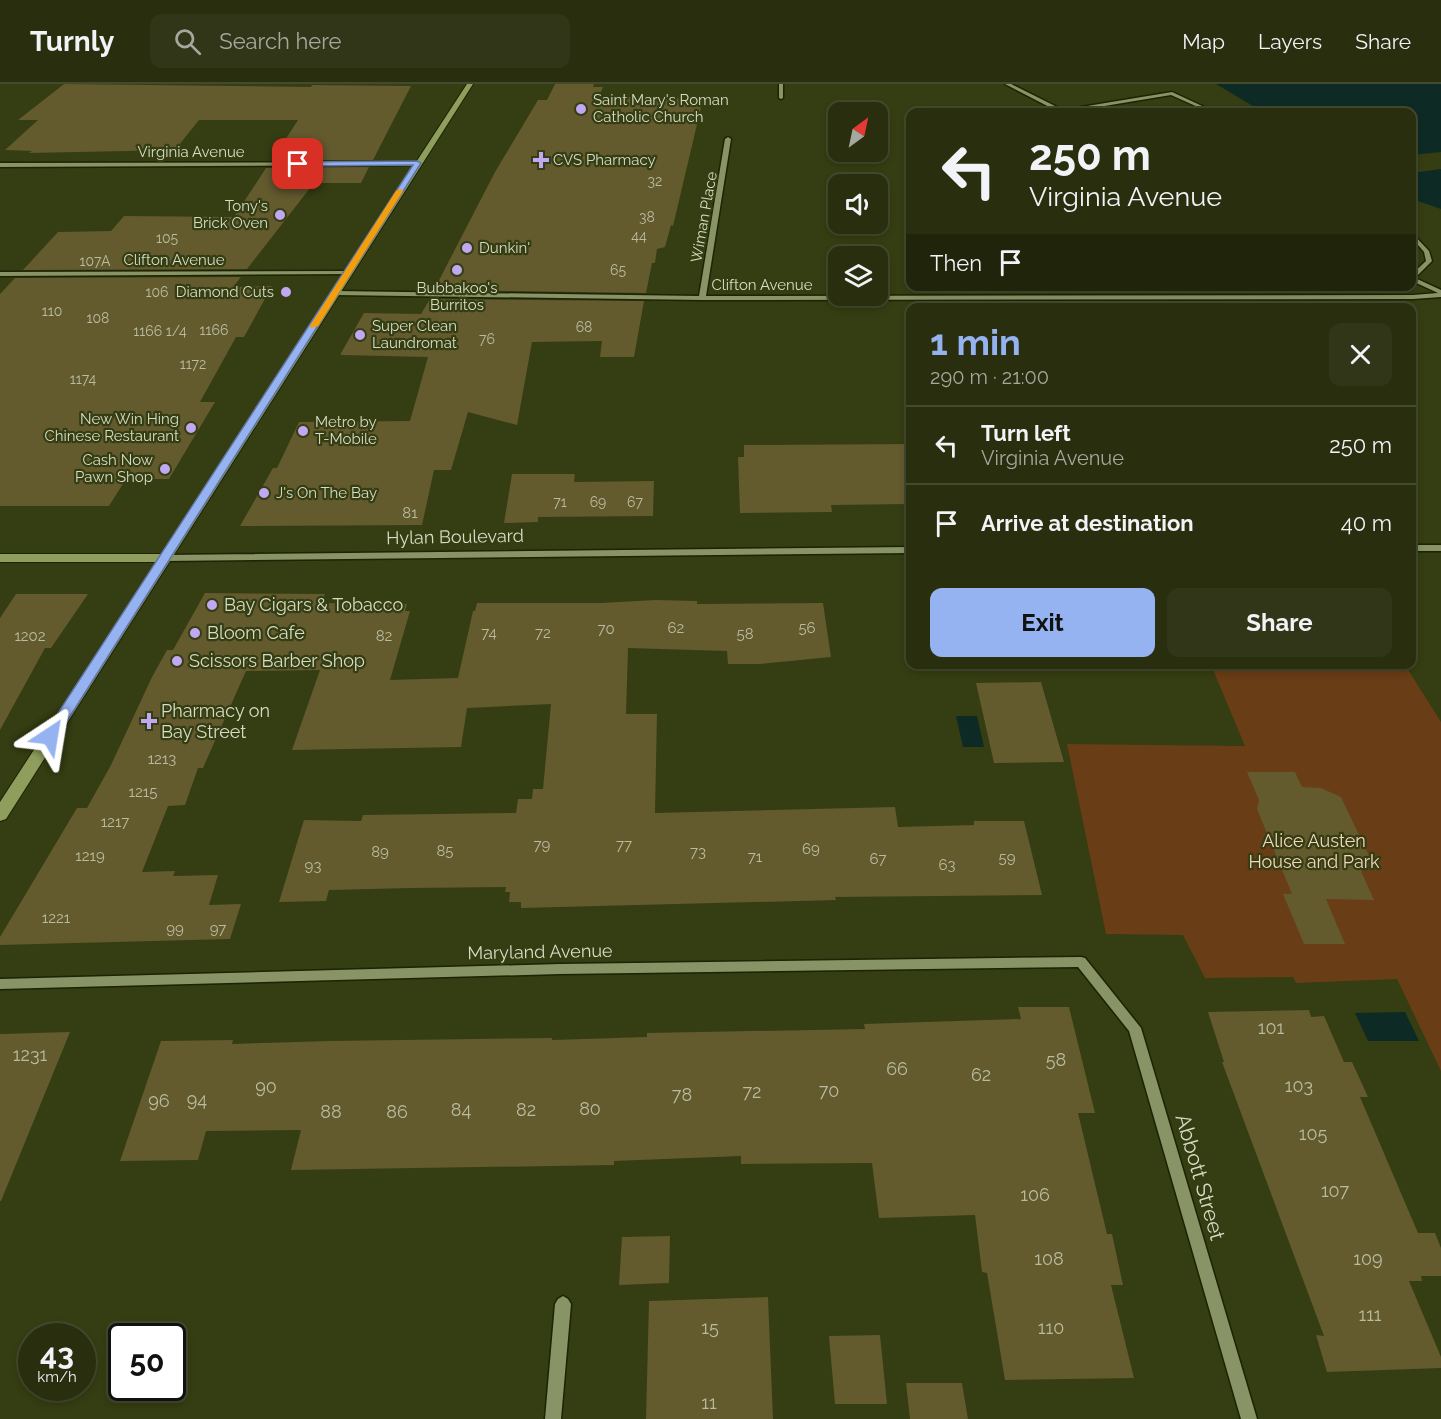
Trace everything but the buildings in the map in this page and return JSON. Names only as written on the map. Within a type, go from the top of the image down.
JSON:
[{"type":"main road","points":[[0,815],[417,163],[470,84]]},
{"type":"main road","name":"Hylan Boulevard","points":[[0,558],[165,558]]},
{"type":"street","points":[[781,84],[781,98]]},
{"type":"street","points":[[1007,84],[1054,108]]},
{"type":"street","points":[[1085,108],[1172,93],[1204,108]]},
{"type":"street","name":"Wiman Place","points":[[702,298],[728,139]]},
{"type":"street","name":"Virginia Avenue","points":[[0,165],[417,163]]},
{"type":"street","points":[[1416,240],[1427,252],[1429,261],[1416,274]]},
{"type":"street","name":"Clifton Avenue","points":[[0,274],[348,272]]},
{"type":"street","points":[[1416,280],[1441,293]]},
{"type":"street","points":[[1235,291],[1239,297]]},
{"type":"street","name":"Clifton Avenue","points":[[336,292],[702,298],[1239,297],[1441,293]]},
{"type":"street","points":[[971,297],[973,303]]},
{"type":"street","points":[[1416,548],[1441,548]]},
{"type":"street","name":"Hylan Boulevard","points":[[165,558],[906,550]]},
{"type":"street","name":"Maryland Avenue","points":[[0,984],[560,969],[1081,963]]},
{"type":"street","name":"Abbott Street","points":[[1081,963],[1135,1028],[1249,1419]]},
{"type":"street","points":[[553,1419],[564,1304]]},
{"type":"green space","name":"Alice Austen House and Park","points":[[1213,669],[1408,669],[1441,722],[1441,1071],[1397,979],[1296,983],[1293,977],[1205,978],[1183,935],[1106,934],[1067,744],[1245,746]]},
{"type":"water","points":[[1216,84],[1441,84],[1441,209],[1416,200],[1416,108],[1256,108]]},
{"type":"water","points":[[956,716],[977,716],[984,747],[963,747]]},
{"type":"water","points":[[1405,1012],[1419,1041],[1368,1041],[1355,1013]]},
{"type":"pier","points":[[1441,152],[1441,169],[1416,172],[1416,155]]},
{"type":"slow traffic","points":[[314,326],[400,191]]},
{"type":"place","name":"Saint Mary's Roman Catholic Church","points":[[581,109]]},
{"type":"place","name":"CVS Pharmacy","points":[[541,160]]},
{"type":"place","name":"Tony's Brick Oven","points":[[280,215]]},
{"type":"place","name":"Dunkin'","points":[[467,248]]},
{"type":"place","name":"Bubbakoo's Burritos","points":[[457,270]]},
{"type":"place","name":"Diamond Cuts","points":[[286,292]]},
{"type":"place","name":"Super Clean Laundromat","points":[[360,335]]},
{"type":"place","name":"New Win Hing Chinese Restaurant","points":[[191,428]]},
{"type":"place","name":"Metro by T-Mobile","points":[[303,431]]},
{"type":"place","name":"Cash Now Pawn Shop","points":[[165,469]]},
{"type":"place","name":"J's On The Bay","points":[[264,493]]},
{"type":"place","name":"Bay Cigars & Tobacco","points":[[212,605]]},
{"type":"place","name":"Bloom Cafe","points":[[195,633]]},
{"type":"place","name":"Scissors Barber Shop","points":[[177,661]]},
{"type":"place","name":"Pharmacy on Bay Street","points":[[149,721]]},
{"type":"route","points":[[50,736],[417,163],[298,164]]}]
